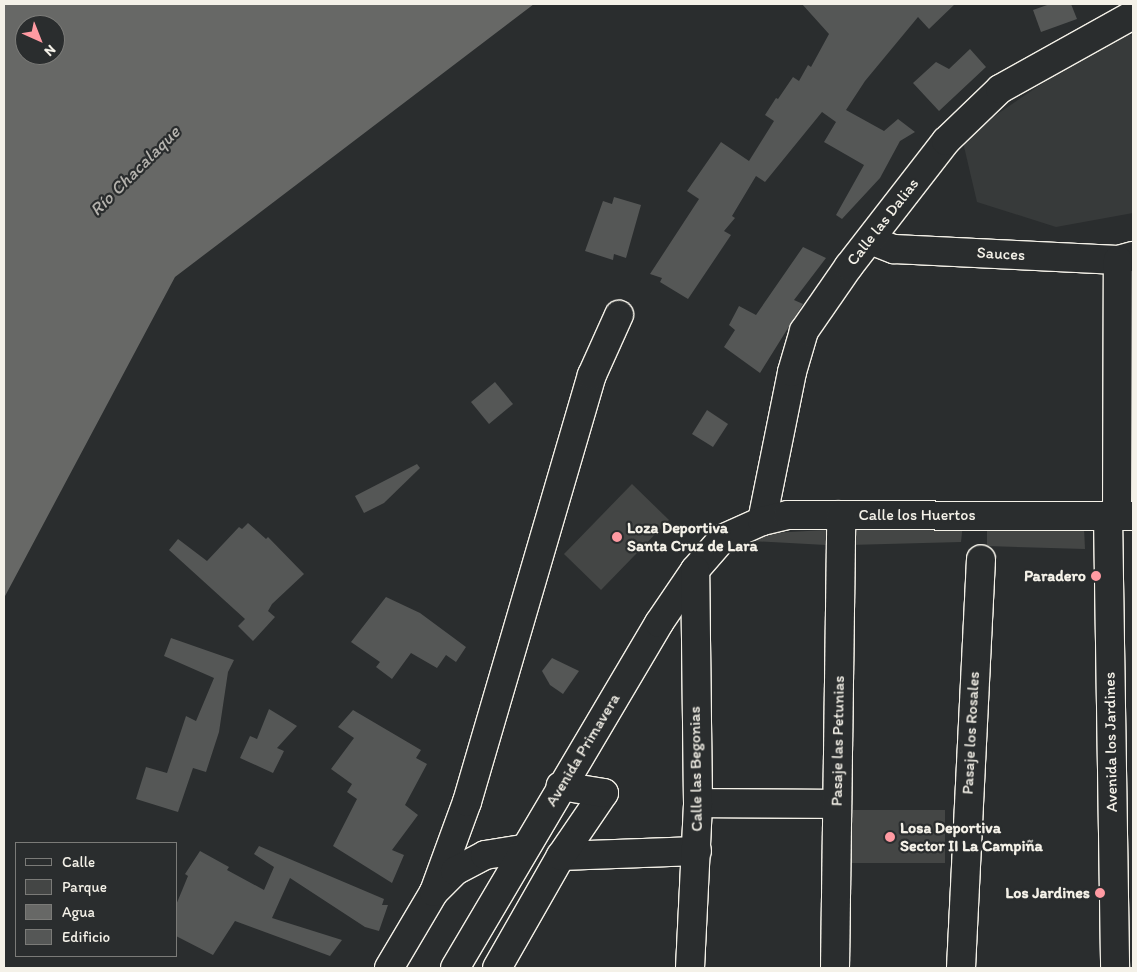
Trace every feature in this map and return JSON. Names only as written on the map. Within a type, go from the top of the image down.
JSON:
[{"type":"street","name":"Calle las Dalias","points":[[762,521],[792,372],[804,331],[870,240],[946,140],[1000,89],[1133,15]]},
{"type":"street","name":"Sauces","points":[[870,240],[894,249],[1126,258]]},
{"type":"street","name":"Avenida los Jardines","points":[[1115,968],[1124,911],[1119,515],[1126,258]]},
{"type":"street","points":[[389,968],[434,892],[468,802],[592,375],[619,315]]},
{"type":"street","name":"Calle los Huertos","points":[[722,539],[762,521],[788,515],[1119,515]]},
{"type":"street","name":"Pasaje las Petunias","points":[[834,968],[841,515]]},
{"type":"street","name":"Avenida Primavera","points":[[455,968],[659,623],[696,570],[722,539]]},
{"type":"street","name":"Pasaje los Rosales","points":[[961,968],[980,559]]},
{"type":"street","name":"Calle las Begonias","points":[[690,968],[698,804],[696,570]]},
{"type":"street","points":[[497,968],[561,856],[604,793],[561,786]]},
{"type":"street","points":[[698,804],[837,804]]},
{"type":"street","points":[[434,892],[455,871],[485,855],[524,849]]},
{"type":"street","points":[[561,856],[697,851]]},
{"type":"shaded area","points":[[1118,32],[1133,36],[1133,213],[1056,227],[977,202],[962,138]]},
{"type":"green space","name":"Loza Deportiva Santa Cruz de Lara","points":[[632,484],[669,520],[601,590],[564,554]]},
{"type":"green space","points":[[963,523],[961,542],[849,545],[854,525]]},
{"type":"green space","points":[[987,524],[1084,528],[1085,549],[987,546]]},
{"type":"green space","points":[[826,530],[826,545],[752,541],[770,533]]},
{"type":"green space","points":[[845,810],[945,810],[945,863],[845,863]]},
{"type":"water","name":"Río Chacalaque","points":[[4,4],[534,4],[175,277],[4,598]]},
{"type":"building","points":[[802,4],[955,4],[929,29],[918,17],[865,81],[846,110],[884,131],[898,119],[915,132],[900,141],[880,178],[842,219],[836,215],[864,165],[824,142],[836,122],[822,112],[765,182],[756,176],[732,216],[735,218],[724,231],[731,235],[688,299],[660,282],[662,278],[650,274],[699,199],[687,191],[721,142],[749,161],[774,121],[765,115],[776,98],[778,99],[793,77],[799,81],[808,65],[811,67],[829,34]]},
{"type":"building","points":[[1050,4],[1071,4],[1077,19],[1041,32],[1033,10]]},
{"type":"building","points":[[970,49],[986,67],[939,111],[913,83],[936,62],[949,69]]},
{"type":"building","points":[[614,197],[641,205],[626,258],[614,254],[613,260],[585,251],[603,201],[612,204]]},
{"type":"building","points":[[803,247],[826,258],[794,300],[803,304],[760,373],[724,347],[735,330],[729,325],[739,306],[756,315]]},
{"type":"building","points":[[495,382],[513,404],[489,424],[471,402]]},
{"type":"building","points":[[707,410],[728,424],[713,447],[692,434]]},
{"type":"building","points":[[417,464],[420,468],[384,503],[364,513],[355,496]]},
{"type":"building","points":[[248,523],[266,539],[268,537],[304,574],[272,604],[268,611],[275,617],[253,641],[238,626],[245,619],[169,550],[178,539],[207,561],[239,527],[242,529]]},
{"type":"building","points":[[386,597],[420,613],[466,647],[456,662],[446,655],[437,668],[411,653],[392,679],[376,667],[380,662],[351,642]]},
{"type":"building","points":[[171,638],[234,660],[228,672],[219,732],[206,772],[193,768],[178,812],[136,799],[146,767],[167,773],[186,716],[196,721],[214,678],[164,656]]},
{"type":"building","points":[[552,658],[579,671],[563,694],[550,685],[542,671]]},
{"type":"building","points":[[269,709],[297,726],[277,748],[284,751],[273,773],[240,758],[250,736],[257,739]]},
{"type":"building","points":[[353,710],[421,750],[416,758],[427,764],[405,805],[418,815],[392,850],[404,855],[392,883],[333,846],[357,799],[347,792],[352,784],[331,769],[354,738],[338,727]]},
{"type":"building","points":[[259,846],[384,899],[382,905],[388,905],[379,931],[365,927],[290,878],[272,918],[342,940],[330,956],[235,921],[213,955],[178,937],[178,900],[188,876],[185,874],[200,851],[229,867],[227,870],[264,890],[274,867],[254,854]]},
{"type":"place","name":"Loza Deportiva Santa Cruz de Lara","points":[[617,537]]},
{"type":"place","name":"Paradero","points":[[1096,576]]},
{"type":"place","name":"Losa Deportiva Sector II La Campiña","points":[[890,837]]},
{"type":"place","name":"Los Jardines","points":[[1100,893]]}]
